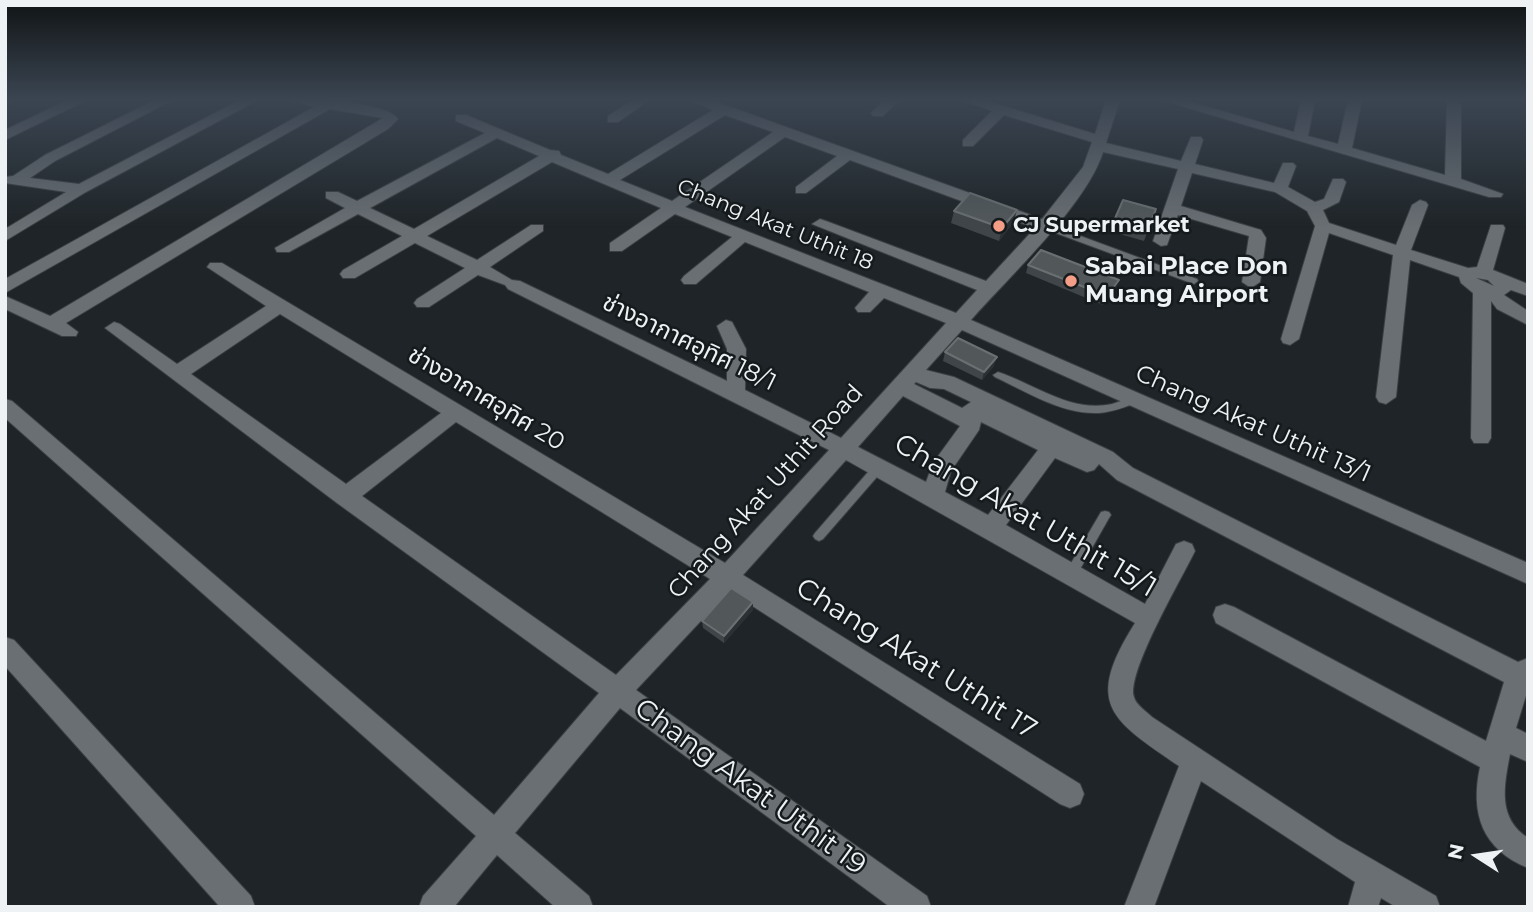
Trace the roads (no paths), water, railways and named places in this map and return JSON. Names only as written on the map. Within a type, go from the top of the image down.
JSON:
[{"type":"street","points":[[10,180],[81,143]]},
{"type":"street","points":[[5,236],[81,189],[170,143]]},
{"type":"street","points":[[5,287],[261,143]]},
{"type":"street","points":[[52,323],[355,143]]},
{"type":"street","points":[[283,248],[478,143]]},
{"type":"street","name":"Chang Akat Uthit 18","points":[[525,143],[611,178],[674,208],[958,321]]},
{"type":"street","points":[[611,178],[669,143]]},
{"type":"street","points":[[616,247],[767,143]]},
{"type":"street","points":[[817,143],[1045,226]]},
{"type":"street","points":[[1099,143],[1280,189],[1314,208],[1323,226],[1290,339]]},
{"type":"street","name":"Chang Akat Uthit Road","points":[[434,907],[618,691],[727,577],[842,447],[914,379],[958,321],[988,288],[1032,249],[1045,226],[1086,180],[1099,143]]},
{"type":"street","points":[[1161,241],[1195,143]]},
{"type":"street","points":[[1317,143],[1494,194]]},
{"type":"street","points":[[1344,150],[1346,143]]},
{"type":"street","points":[[1453,143],[1453,182]]},
{"type":"street","points":[[349,274],[554,154]]},
{"type":"street","points":[[801,190],[849,154]]},
{"type":"street","points":[[1280,189],[1288,166]]},
{"type":"street","points":[[10,180],[81,189]]},
{"type":"street","points":[[1314,208],[1331,202],[1338,182]]},
{"type":"street","name":"ช่างอากาศอุทิศ 18/1","points":[[332,195],[735,391],[842,447]]},
{"type":"street","points":[[1386,397],[1402,253],[1420,205]]},
{"type":"street","points":[[1173,209],[1255,233],[1258,238],[1251,282]]},
{"type":"street","points":[[820,224],[988,288]]},
{"type":"street","points":[[1323,226],[1486,282],[1528,290]]},
{"type":"street","points":[[423,303],[537,228]]},
{"type":"street","points":[[1481,438],[1486,282],[1497,228]]},
{"type":"street","points":[[690,280],[743,236]]},
{"type":"street","name":"ช่างอากาศอุทิศ 20","points":[[216,267],[727,577]]},
{"type":"street","points":[[1486,282],[1503,305],[1528,319]]},
{"type":"street","points":[[864,308],[881,291]]},
{"type":"street","points":[[5,302],[69,332]]},
{"type":"street","points":[[176,374],[280,305]]},
{"type":"street","name":"Chang Akat Uthit 13/1","points":[[958,321],[1528,574]]},
{"type":"street","points":[[726,327],[737,341],[740,364],[735,391]]},
{"type":"street","name":"Chang Akat Uthit 19","points":[[114,328],[345,498],[916,907]]},
{"type":"street","points":[[914,379],[937,393],[1051,448],[1099,469],[1125,474]]},
{"type":"street","points":[[914,379],[947,382],[1082,446],[1106,458],[1125,474],[1523,673],[1498,748],[1491,797],[1498,830],[1513,846],[1528,854]]},
{"type":"street","points":[[914,379],[972,425],[941,469],[933,496]]},
{"type":"street","points":[[5,406],[578,907]]},
{"type":"street","points":[[345,498],[457,411]]},
{"type":"street","name":"Chang Akat Uthit 15/1","points":[[842,447],[1150,619],[1130,655],[1120,683],[1120,694],[1125,708],[1143,726],[1195,761],[1425,907]]},
{"type":"street","points":[[991,528],[1051,448]]},
{"type":"street","points":[[1150,619],[1184,551]]},
{"type":"street","name":"Chang Akat Uthit 17","points":[[727,577],[1070,794]]},
{"type":"street","points":[[1225,615],[1498,748],[1528,749]]},
{"type":"street","points":[[5,648],[240,907]]},
{"type":"street","points":[[1139,907],[1195,761]]},
{"type":"street","points":[[1363,907],[1371,874]]},
{"type":"lane","points":[[1045,226],[1194,281]]},
{"type":"lane","points":[[999,375],[1073,408],[1095,412],[1115,409],[1133,400]]},
{"type":"lane","points":[[818,536],[879,467]]},
{"type":"lane","points":[[1071,574],[1105,515]]},
{"type":"place","name":"CJ Supermarket","points":[[999,226]]},
{"type":"place","name":"Sabai Place Don Muang Airport","points":[[1071,281]]}]
